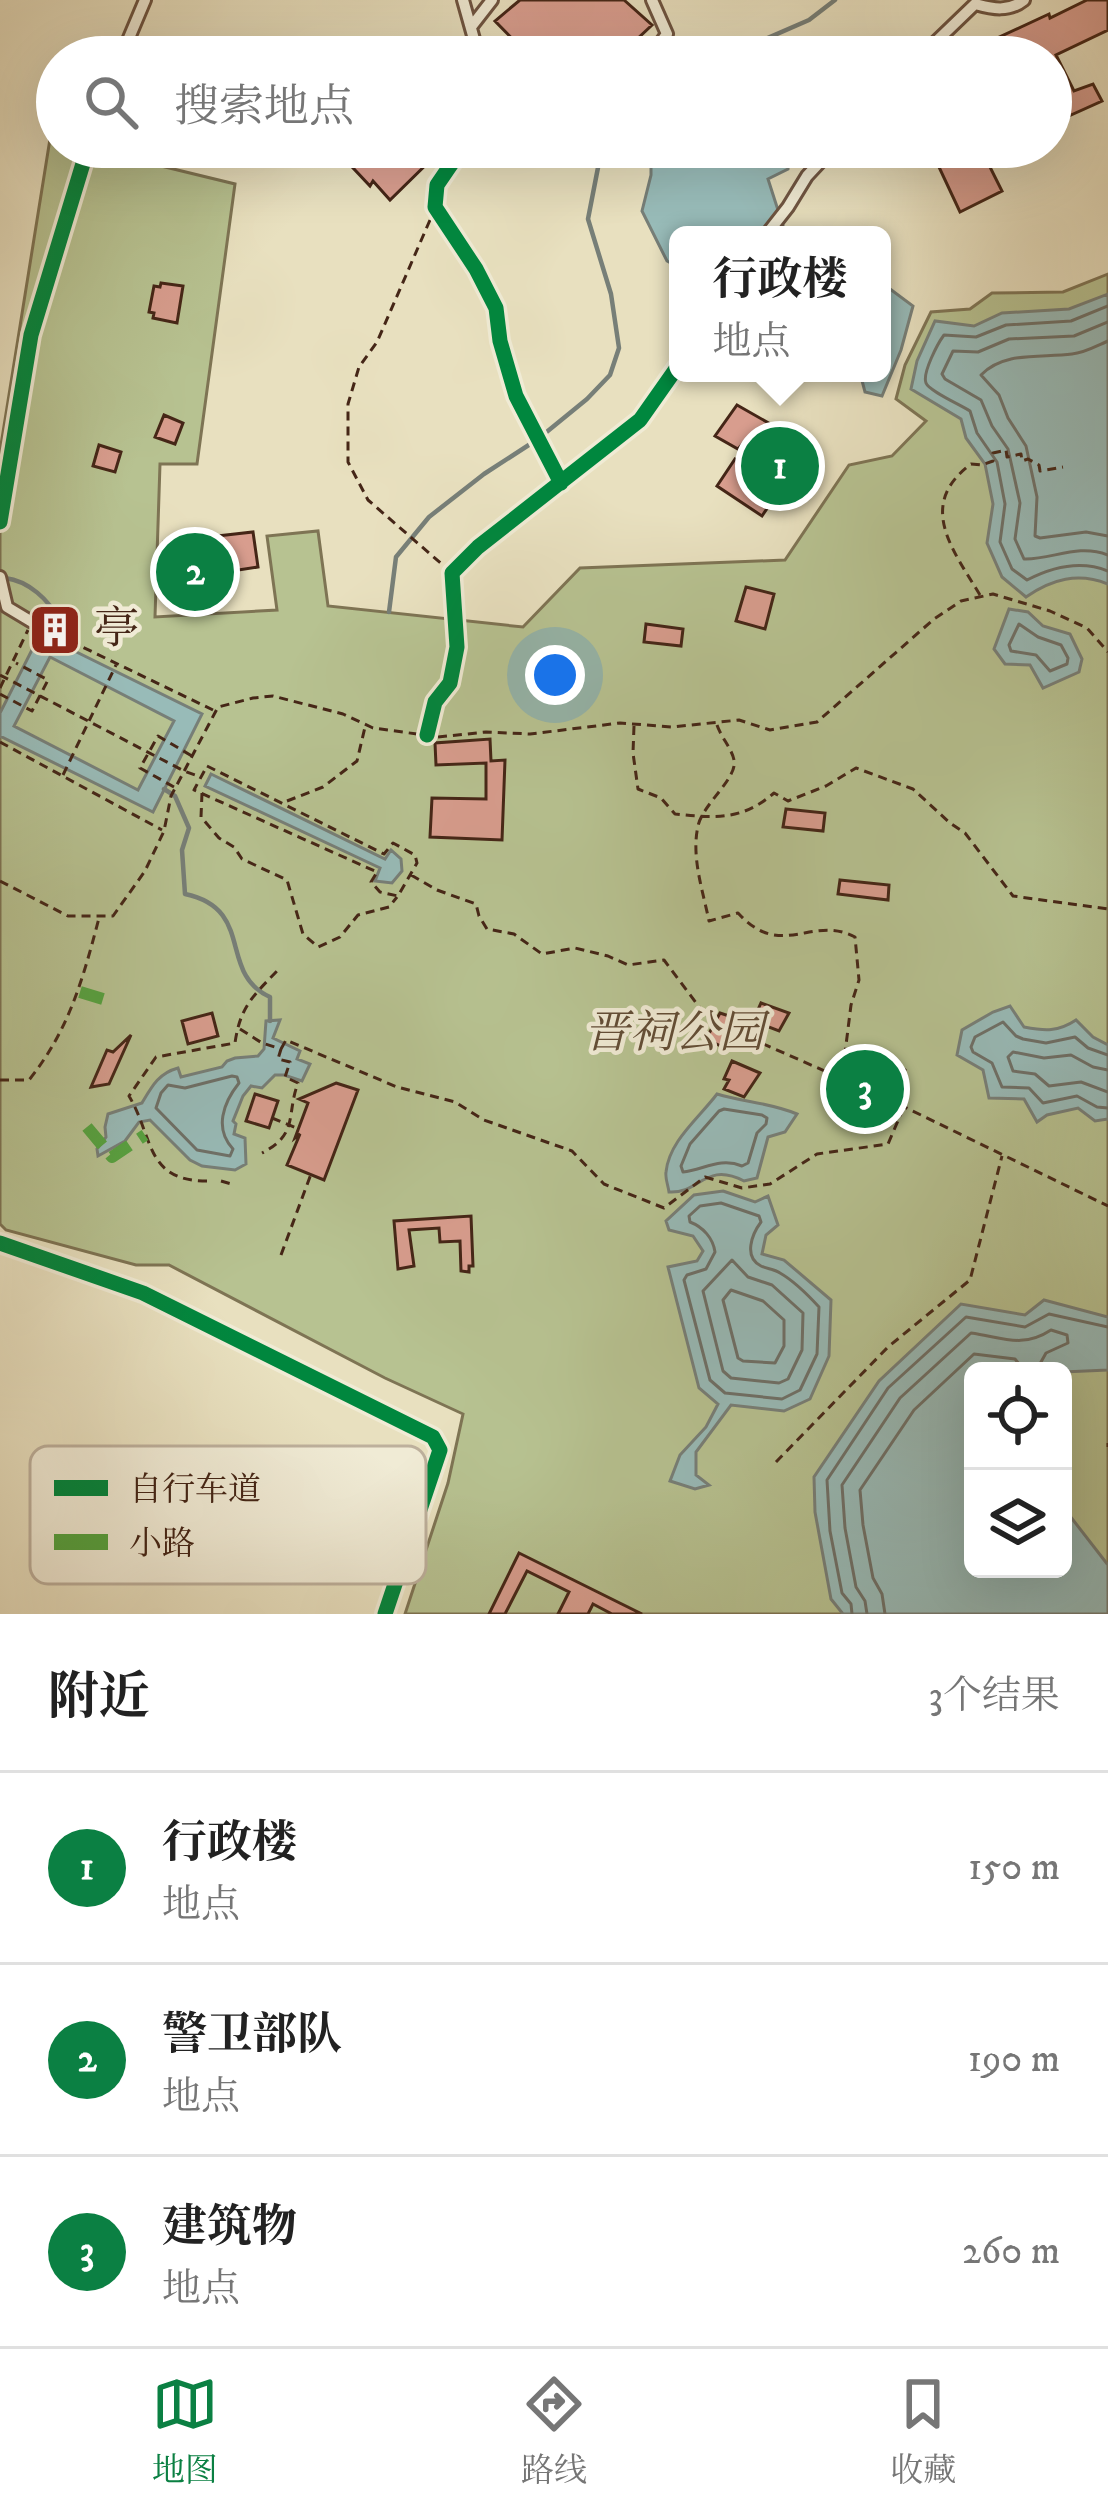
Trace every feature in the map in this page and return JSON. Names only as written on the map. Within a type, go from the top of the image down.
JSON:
[{"type":"street","points":[[130,36],[146,0]]},
{"type":"street","points":[[463,0],[473,36]]},
{"type":"street","points":[[470,27],[492,0]]},
{"type":"street","points":[[652,0],[666,36]]},
{"type":"street","points":[[941,36],[974,2],[998,10],[1024,0]]},
{"type":"street","points":[[0,522],[31,335],[82,168]]},
{"type":"street","points":[[449,168],[437,185],[435,207],[496,308],[516,396],[561,483]]},
{"type":"street","points":[[773,226],[814,168]]},
{"type":"street","points":[[427,735],[435,702],[450,683],[457,647],[452,573],[478,547],[640,420],[669,379]]},
{"type":"street","points":[[1,580],[7,607],[32,622]]},
{"type":"street","points":[[0,1243],[143,1293],[433,1437],[440,1450],[426,1492]]},
{"type":"street","points":[[385,1614],[395,1584]]},
{"type":"path","points":[[435,207],[377,342],[359,367],[348,404],[348,461],[368,500],[452,573]]},
{"type":"path","points":[[981,596],[941,523],[948,488],[971,464],[993,461],[993,452],[1006,450],[1007,458],[1021,454],[1022,461],[1039,465],[1040,471],[1063,467]]},
{"type":"path","points":[[0,881],[68,916],[113,916],[146,871],[164,831],[173,792],[218,706],[253,698],[273,696],[343,714],[366,725],[446,738],[620,723],[672,727],[739,720],[770,730],[817,722],[934,619],[961,601],[992,594],[1087,628],[1108,652]]},
{"type":"path","points":[[13,662],[48,680],[32,711],[0,691],[3,676],[32,622],[216,711]]},
{"type":"path","points":[[62,776],[117,664]]},
{"type":"path","points":[[3,676],[201,777]]},
{"type":"path","points":[[716,723],[734,759],[733,773],[708,803],[698,826],[696,868],[709,921],[738,914],[766,935],[841,930],[854,937],[859,980],[851,1005],[842,1079]]},
{"type":"path","points":[[634,724],[638,789],[662,798],[675,814],[739,816],[774,794],[788,801],[856,768],[914,789],[965,833],[1013,896],[1108,909]]},
{"type":"path","points":[[283,803],[323,787],[357,761],[366,725]]},
{"type":"path","points":[[173,792],[168,782],[140,768],[158,736],[192,756]]},
{"type":"path","points":[[0,742],[164,831]]},
{"type":"path","points":[[202,793],[201,817],[219,838],[242,859],[287,880],[303,934],[318,947],[340,937],[358,915],[389,907],[398,896],[411,875],[416,855],[393,843],[384,854],[207,766],[194,790],[202,793],[377,872],[371,882],[380,892],[398,896]]},
{"type":"path","points":[[411,875],[476,904],[487,928],[514,934],[542,954],[575,948],[628,965],[664,960],[709,1021],[904,1107],[1108,1206]]},
{"type":"path","points":[[0,1080],[29,1080],[51,1052],[80,992],[100,916]]},
{"type":"path","points":[[207,1181],[167,1173],[151,1149],[129,1096],[155,1057],[236,1043],[238,1017],[278,971]]},
{"type":"path","points":[[237,1027],[281,1049]]},
{"type":"path","points":[[262,1153],[286,1135],[292,1119],[298,1083],[285,1077],[290,1062],[278,1059],[286,1040],[572,1151],[604,1184],[664,1208],[705,1177],[742,1188],[770,1184],[817,1154],[888,1144],[904,1107]]},
{"type":"path","points":[[272,1118],[299,1129]]},
{"type":"path","points":[[776,1462],[888,1347],[970,1280],[1003,1155]]},
{"type":"path","points":[[281,1255],[311,1174]]},
{"type":"path","points":[[221,1181],[235,1184]]},
{"type":"green space","name":"晋祠公园","points":[[45,168],[169,168],[235,184],[197,464],[160,464],[155,617],[277,610],[267,536],[318,531],[328,606],[523,627],[580,568],[785,560],[849,465],[892,456],[926,421],[896,399],[905,365],[931,312],[970,309],[992,293],[1063,292],[1108,274],[1108,1614],[405,1614],[415,1584],[426,1584],[426,1550],[448,1483],[463,1414],[169,1265],[136,1265],[6,1230],[0,1224],[0,451]]},
{"type":"water","points":[[651,168],[788,168],[768,179],[783,226],[669,226],[669,262],[642,211]]},
{"type":"water","points":[[891,290],[913,306],[891,374]]},
{"type":"water","points":[[1108,294],[1108,584],[1066,579],[1026,597],[1002,577],[987,543],[993,504],[985,464],[966,438],[961,419],[911,389],[917,361],[935,321],[974,326],[1002,313],[1069,309]]},
{"type":"water","points":[[862,382],[888,382],[882,396],[865,392]]},
{"type":"water","points":[[1009,609],[1028,612],[1043,626],[1070,634],[1082,659],[1079,672],[1043,688],[1030,665],[1005,664],[994,649]]},
{"type":"water","points":[[40,634],[202,714],[153,812],[0,736],[0,713]],"holes":[[[50,657],[174,721],[138,790],[14,726]]]},
{"type":"water","points":[[211,774],[385,859],[391,850],[401,859],[402,871],[392,883],[375,881],[380,868],[205,786]]},
{"type":"water","points":[[1010,1006],[1024,1027],[1051,1030],[1076,1020],[1108,1045],[1108,1119],[1095,1121],[1078,1108],[1037,1122],[1024,1099],[989,1098],[983,1070],[957,1055],[962,1030]]},
{"type":"water","points":[[280,1020],[273,1038],[300,1051],[297,1059],[310,1064],[302,1081],[275,1075],[262,1088],[251,1086],[243,1096],[233,1121],[234,1134],[245,1138],[246,1164],[235,1170],[202,1166],[150,1120],[139,1122],[125,1141],[98,1156],[108,1114],[142,1103],[171,1070],[178,1068],[181,1077],[222,1067],[235,1058],[258,1056],[264,1049],[266,1021]]},
{"type":"water","points":[[717,1094],[797,1114],[785,1132],[768,1137],[757,1178],[711,1176],[669,1192],[666,1172],[673,1150]]},
{"type":"water","points":[[723,1191],[755,1202],[768,1196],[778,1225],[766,1235],[762,1254],[784,1260],[831,1300],[829,1356],[810,1399],[784,1411],[731,1405],[696,1452],[696,1475],[709,1485],[695,1489],[670,1481],[680,1455],[706,1427],[718,1404],[699,1388],[668,1267],[697,1261],[703,1251],[693,1236],[669,1230],[666,1221],[694,1195]]},
{"type":"water","points":[[1044,1300],[1108,1317],[1108,1370],[1072,1372],[1072,1362],[964,1362],[964,1578],[1072,1578],[1072,1519],[1108,1565],[1108,1614],[843,1614],[831,1599],[815,1512],[814,1477],[879,1381],[961,1304],[1025,1315]]},
{"type":"building","points":[[520,0],[624,0],[652,25],[640,36],[510,36],[495,21]]},
{"type":"building","points":[[1087,0],[1108,0],[1108,30],[1072,47],[1072,36],[1002,36],[1049,14],[1050,18]]},
{"type":"building","points":[[1093,84],[1102,101],[1072,115],[1072,87],[1074,91]]},
{"type":"building","points":[[353,168],[423,168],[390,200],[373,181],[370,186]]},
{"type":"building","points":[[939,168],[990,168],[1002,191],[960,212]]},
{"type":"building","points":[[154,286],[183,286],[177,323],[153,318],[154,313],[149,312]]},
{"type":"building","points":[[737,405],[809,446],[762,516],[717,486],[735,459],[759,473],[772,454],[745,441],[738,449],[715,436]]},
{"type":"building","points":[[164,415],[183,423],[175,444],[155,437]]},
{"type":"building","points":[[99,445],[121,452],[115,472],[93,466]]},
{"type":"building","points":[[253,532],[258,567],[187,578],[190,605],[169,606],[164,542]]},
{"type":"building","points":[[746,587],[774,594],[765,629],[736,621]]},
{"type":"building","points":[[646,624],[683,629],[681,646],[644,642]]},
{"type":"building","points":[[490,739],[491,761],[505,760],[502,840],[430,837],[432,798],[486,799],[486,763],[436,765],[435,743]]},
{"type":"building","points":[[786,809],[825,813],[823,831],[783,827]]},
{"type":"building","points":[[840,880],[889,885],[888,900],[838,894]]},
{"type":"building","points":[[761,1003],[789,1013],[779,1031],[753,1021]]},
{"type":"building","points":[[212,1013],[218,1036],[188,1044],[182,1021]]},
{"type":"building","points":[[720,1013],[738,1019],[723,1047],[706,1039]]},
{"type":"building","points":[[131,1035],[109,1084],[91,1087],[107,1050],[113,1052]]},
{"type":"building","points":[[865,1050],[884,1053],[905,1070],[873,1127],[852,1122],[837,1105],[834,1087]]},
{"type":"building","points":[[732,1061],[760,1073],[744,1097],[724,1089]]},
{"type":"building","points":[[336,1083],[358,1090],[324,1180],[287,1165],[308,1103],[299,1099]]},
{"type":"building","points":[[255,1094],[278,1101],[269,1128],[246,1121]]},
{"type":"building","points":[[471,1216],[473,1266],[469,1272],[461,1271],[460,1241],[440,1242],[439,1228],[409,1230],[414,1266],[398,1269],[394,1221]]},
{"type":"building","points":[[519,1553],[642,1614],[612,1614],[593,1604],[588,1614],[558,1614],[569,1592],[527,1571],[505,1614],[489,1614]]},
{"type":"waterway","points":[[772,36],[809,20],[835,0]]},
{"type":"waterway","points":[[389,612],[396,557],[429,517],[538,439],[610,375],[619,348],[611,294],[588,219],[598,168]]},
{"type":"waterway","points":[[5,578],[37,593],[59,620]]},
{"type":"waterway","points":[[164,789],[175,796],[189,828],[182,850],[185,894],[221,913],[244,973],[270,997],[270,1021]]},
{"type":"marked path","points":[[80,992],[103,999]]},
{"type":"marked path","points":[[87,1127],[112,1157],[145,1135]]},
{"type":"cycle path","points":[[0,522],[31,335],[82,168]]},
{"type":"cycle path","points":[[449,168],[437,185],[435,207],[496,308],[516,396],[561,483]]},
{"type":"cycle path","points":[[427,735],[435,702],[450,683],[457,647],[452,573],[478,547],[640,420],[669,379]]},
{"type":"cycle path","points":[[0,1243],[143,1293],[433,1437],[440,1450],[426,1492]]},
{"type":"cycle path","points":[[385,1614],[395,1584]]},
{"type":"place","name":"行政楼","points":[[780,466]]},
{"type":"place","name":"警卫部队","points":[[195,572]]},
{"type":"place","name":"亭","points":[[55,630]]},
{"type":"place","name":"建筑物","points":[[865,1089]]}]
